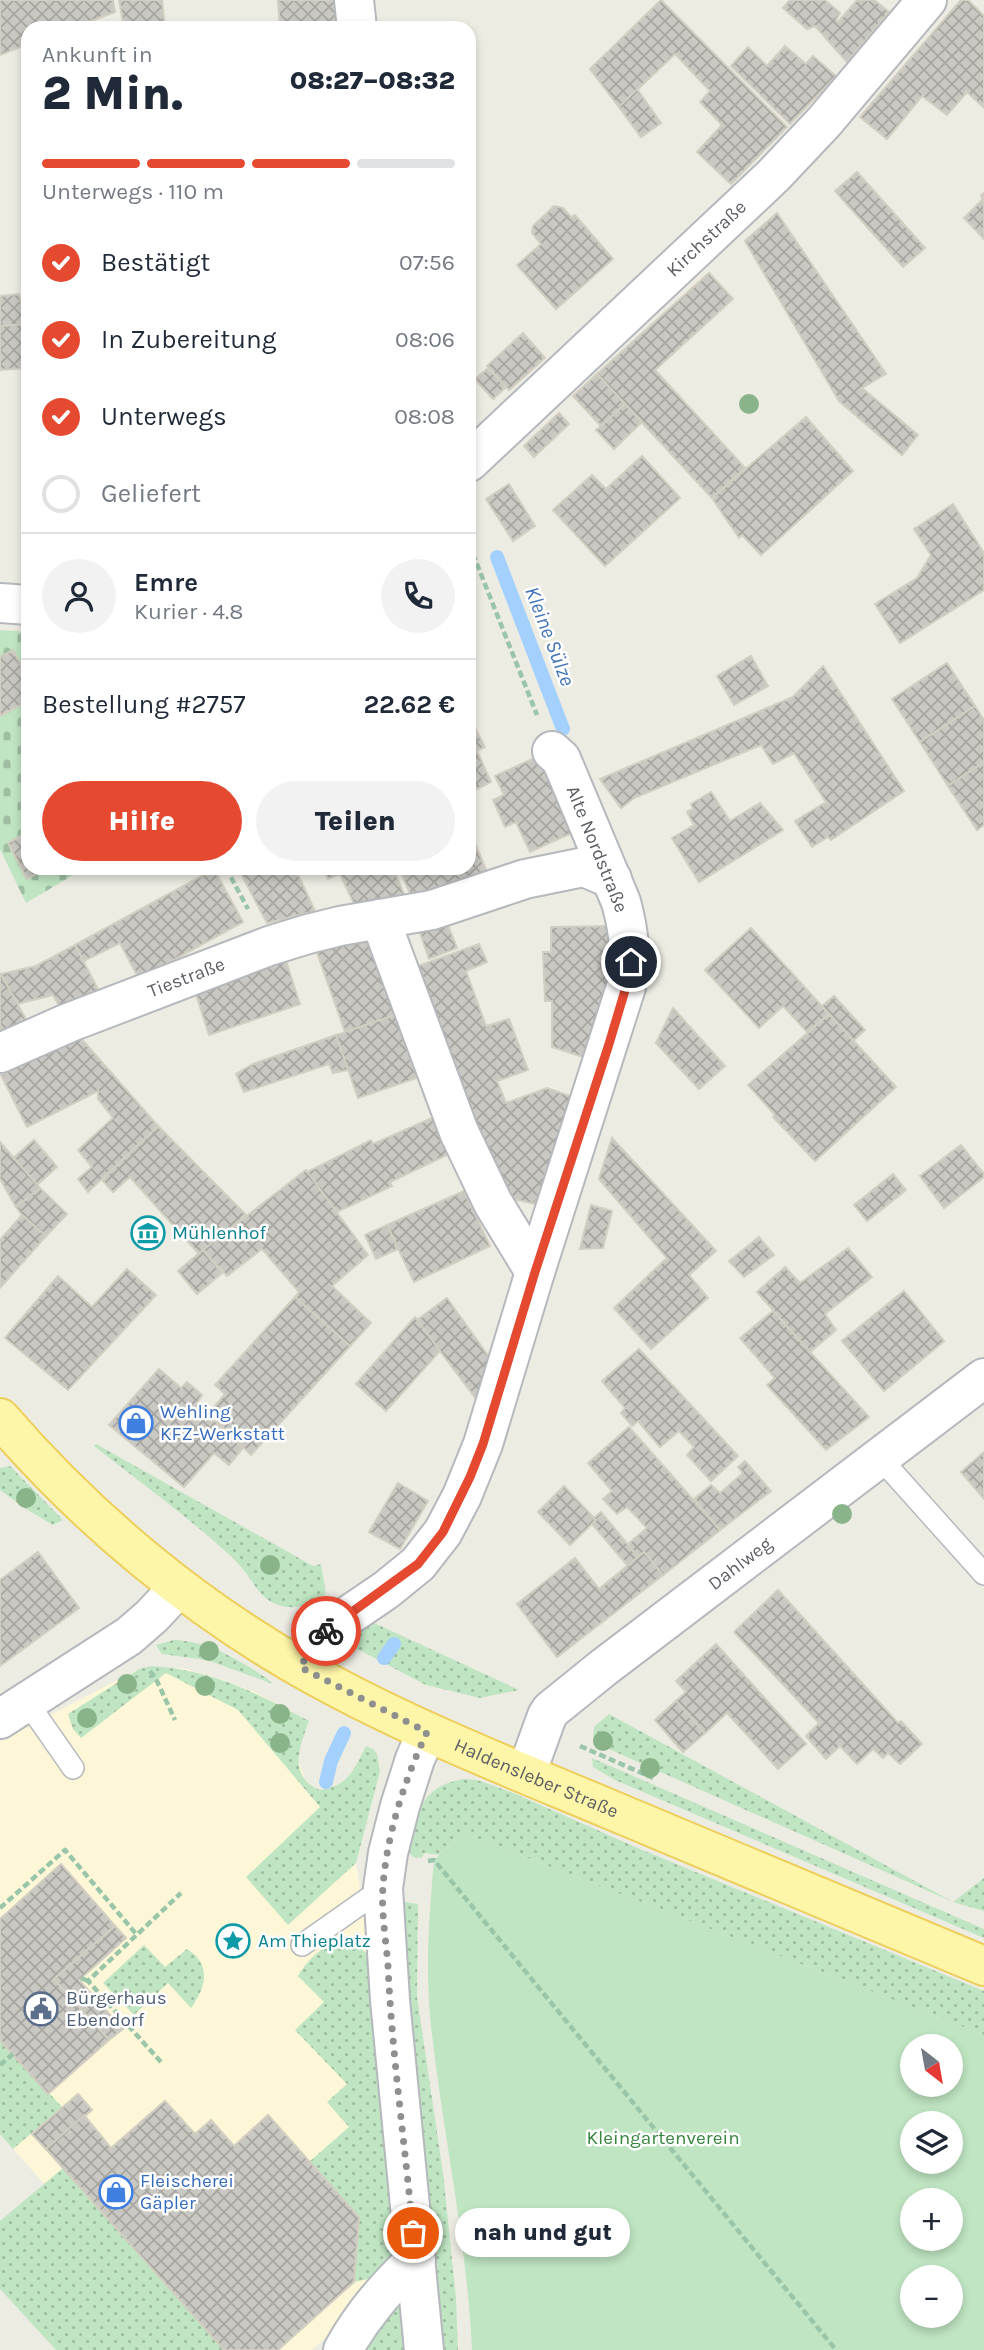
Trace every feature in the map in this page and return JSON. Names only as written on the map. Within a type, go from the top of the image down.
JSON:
[{"type":"main road","name":"Haldensleber Straße","points":[[0,1418],[102,1523],[179,1587],[256,1641],[315,1676],[411,1724],[526,1774],[984,1966]]},
{"type":"street","points":[[354,0],[356,21]]},
{"type":"street","name":"Kirchstraße","points":[[476,455],[773,176],[824,122],[927,0]]},
{"type":"street","points":[[0,603],[21,604]]},
{"type":"street","name":"Alte Nordstraße","points":[[315,1676],[318,1639],[418,1564],[443,1532],[470,1477],[483,1444],[626,987],[631,962],[628,925],[612,879],[561,759],[552,751]]},
{"type":"street","name":"Tiestraße","points":[[0,1053],[68,1023],[276,944],[340,926],[432,910],[525,879],[584,867],[612,879]]},
{"type":"street","points":[[380,919],[459,1132],[493,1203],[535,1272]]},
{"type":"street","name":"Dahlweg","points":[[526,1774],[551,1710],[984,1378]]},
{"type":"street","points":[[14,1711],[129,1636],[179,1587]]},
{"type":"street","points":[[411,1724],[415,1759],[387,1853],[383,1888],[390,2000],[424,2350]]},
{"type":"street","points":[[343,2350],[360,2321],[416,2259]]},
{"type":"lane","points":[[880,1458],[984,1574]]},
{"type":"lane","points":[[14,1711],[73,1768]]},
{"type":"lane","points":[[302,1945],[383,1888]]},
{"type":"path","points":[[476,561],[552,751]]},
{"type":"path","points":[[150,1664],[149,1671],[156,1679],[175,1720]]},
{"type":"path","points":[[0,1908],[65,1850],[137,1935]]},
{"type":"path","points":[[434,1860],[836,2350]]},
{"type":"path","points":[[88,1981],[181,1893]]},
{"type":"path","points":[[81,1978],[88,1981],[161,2063]]},
{"type":"path","points":[[0,2065],[13,2054]]},
{"type":"shaded area","name":"Am Thieplatz","points":[[182,1668],[255,1692],[309,1721],[299,1750],[299,1761],[305,1780],[320,1790],[343,1783],[353,1771],[366,1746],[373,1749],[380,1766],[356,1863],[374,1978],[400,2199],[363,2307],[311,2350],[192,2350],[0,2134],[0,1741],[139,1669]]},
{"type":"green space","points":[[0,630],[21,632],[21,875],[73,875],[26,903],[0,849]]},
{"type":"green space","points":[[96,1444],[313,1566],[321,1564],[326,1594],[296,1607],[271,1601],[262,1595],[227,1553],[94,1446]]},
{"type":"green space","points":[[10,1466],[63,1520],[53,1525],[0,1490],[0,1468]]},
{"type":"green space","points":[[372,1622],[519,1690],[480,1698],[426,1685],[344,1642]]},
{"type":"green space","points":[[174,1640],[205,1645],[223,1653],[273,1684],[207,1660],[162,1654],[156,1645]]},
{"type":"green space","points":[[151,1666],[194,1672],[233,1684],[309,1721],[300,1750],[300,1769],[303,1777],[320,1790],[338,1785],[344,1780],[354,1769],[366,1746],[377,1754],[380,1771],[356,1863],[288,1925],[246,1877],[320,1807],[238,1710],[166,1673],[81,1738],[73,1729],[68,1714],[139,1669]]},
{"type":"green space","points":[[609,1714],[953,1902],[593,1742],[594,1727]]},
{"type":"green space","points":[[592,1758],[984,1929],[984,1938],[615,1780],[593,1767]]},
{"type":"green space","points":[[464,1779],[477,1780],[511,1792],[640,1849],[984,1991],[984,2035],[463,1833],[439,1855],[424,1853],[422,1858],[413,1857],[410,1853],[415,1826],[423,1804],[437,1788]]},
{"type":"green space","name":"Kleingartenverein","points":[[463,1833],[984,2035],[984,2350],[472,2350],[460,2228],[429,2005],[428,1943],[434,1860]]},
{"type":"green space","points":[[984,1878],[984,1911],[953,1902]]},
{"type":"green space","points":[[404,1902],[418,1904],[417,1997],[443,2173],[456,2298],[458,2350],[439,2350],[400,1955]]},
{"type":"green space","points":[[350,1940],[371,1957],[396,2252],[382,2276],[354,2282],[359,2217],[309,2162],[349,2127],[327,2102],[347,2084],[295,2030],[324,2002],[298,1976],[320,1951],[334,1943]]},
{"type":"green space","points":[[144,1945],[165,1967],[187,1949],[195,1955],[203,1969],[204,1977],[200,1992],[191,2008],[168,1983],[134,2015],[103,1983]]},
{"type":"green space","points":[[0,2040],[62,2107],[13,2149],[0,2134]]},
{"type":"green space","points":[[63,2168],[224,2350],[56,2350],[0,2289],[0,2221]]},
{"type":"green space","points":[[398,2301],[407,2312],[407,2350],[363,2350]]},
{"type":"building","points":[[0,0],[113,0],[115,12],[91,21],[21,21],[21,47],[0,55]]},
{"type":"building","points":[[119,0],[162,0],[164,21],[123,21]]},
{"type":"building","points":[[278,0],[338,0],[340,21],[280,21]]},
{"type":"building","points":[[661,0],[787,127],[731,184],[697,152],[722,125],[700,102],[710,91],[675,54],[619,107],[590,69]]},
{"type":"building","points":[[790,0],[825,0],[840,13],[836,20],[838,22],[857,0],[874,0],[889,12],[847,62],[815,26],[807,29],[783,8]]},
{"type":"building","points":[[961,0],[968,0],[984,16],[984,108],[967,92],[947,115],[922,96],[887,139],[860,117]]},
{"type":"building","points":[[785,46],[806,64],[813,56],[836,76],[790,124],[731,66],[748,47],[767,66]]},
{"type":"building","points":[[637,89],[661,123],[641,137],[619,107]]},
{"type":"building","points":[[857,172],[925,248],[903,267],[835,191]]},
{"type":"building","points":[[984,193],[984,239],[964,218],[983,199],[981,196]]},
{"type":"building","points":[[554,206],[563,208],[571,217],[575,215],[613,259],[556,309],[517,265],[541,244],[532,233],[533,226]]},
{"type":"building","points":[[777,213],[886,374],[862,388],[918,435],[902,455],[839,401],[745,241]]},
{"type":"building","points":[[709,273],[733,299],[655,370],[745,468],[712,498],[597,374]]},
{"type":"building","points":[[19,294],[21,324],[0,326],[0,296]]},
{"type":"building","points":[[21,324],[21,368],[0,370],[0,326]]},
{"type":"building","points":[[523,333],[545,358],[509,390],[487,366]]},
{"type":"building","points":[[488,368],[506,387],[493,399],[476,378]]},
{"type":"building","points":[[597,374],[625,404],[601,426],[573,396]]},
{"type":"building","points":[[625,404],[642,422],[614,449],[596,430]]},
{"type":"building","points":[[559,413],[569,424],[534,457],[524,446]]},
{"type":"building","points":[[806,417],[853,471],[761,555],[742,535],[739,538],[712,498]]},
{"type":"building","points":[[642,456],[680,498],[605,566],[553,510],[592,475],[606,489]]},
{"type":"building","points":[[509,484],[535,526],[513,541],[486,499]]},
{"type":"building","points":[[953,504],[984,553],[984,590],[900,643],[875,604],[917,578],[931,555],[914,529]]},
{"type":"building","points":[[13,650],[21,665],[21,705],[0,716],[0,657]]},
{"type":"building","points":[[751,656],[768,686],[734,705],[717,676]]},
{"type":"building","points":[[947,663],[975,706],[920,742],[892,699]]},
{"type":"building","points":[[823,666],[904,791],[831,840],[828,837],[812,847],[795,821],[826,802],[794,753],[773,764],[761,745],[634,798],[621,808],[600,779],[793,697]]},
{"type":"building","points":[[975,706],[984,720],[984,762],[948,786],[920,742]]},
{"type":"building","points":[[476,730],[485,747],[476,752]]},
{"type":"building","points":[[476,752],[491,782],[476,790]]},
{"type":"building","points":[[543,754],[576,831],[530,852],[516,822],[505,827],[493,800],[504,795],[495,776]]},
{"type":"building","points":[[984,762],[984,825],[977,830],[948,786]]},
{"type":"building","points":[[711,792],[730,821],[760,803],[783,830],[699,882],[672,838],[694,825],[687,812],[693,809],[691,804]]},
{"type":"building","points":[[21,836],[21,868],[8,843]]},
{"type":"building","points":[[476,846],[487,872],[413,901],[402,875],[476,875]]},
{"type":"building","points":[[203,875],[217,875],[243,922],[139,979],[120,943],[84,961],[75,945]]},
{"type":"building","points":[[242,875],[298,875],[315,911],[267,923]]},
{"type":"building","points":[[340,875],[396,875],[405,896],[354,904]]},
{"type":"building","points":[[446,920],[457,948],[429,959],[419,930]]},
{"type":"building","points":[[608,926],[607,1002],[583,1057],[552,1047],[552,1001],[545,1001],[543,952],[551,952],[551,927]]},
{"type":"building","points":[[751,928],[829,1014],[807,1032],[783,1006],[759,1028],[705,970]]},
{"type":"building","points":[[365,929],[395,1015],[345,1032],[315,947]]},
{"type":"building","points":[[479,944],[487,962],[466,971],[486,1026],[509,1019],[528,1070],[497,1081],[506,1103],[547,1088],[573,1097],[535,1204],[509,1198],[486,1156],[418,966]]},
{"type":"building","points":[[75,945],[102,997],[62,1011],[53,995],[17,1004],[1,974],[36,966]]},
{"type":"building","points":[[285,958],[300,1004],[209,1035],[194,988]]},
{"type":"building","points":[[0,975],[28,1023],[0,1038]]},
{"type":"building","points":[[834,996],[865,1030],[853,1041],[822,1006]]},
{"type":"building","points":[[673,1008],[725,1066],[699,1089],[656,1043]]},
{"type":"building","points":[[829,1014],[896,1087],[815,1161],[773,1117],[775,1115],[748,1085]]},
{"type":"building","points":[[395,1015],[417,1078],[358,1098],[336,1035]]},
{"type":"building","points":[[78,1035],[158,1126],[88,1192],[78,1179],[92,1167],[78,1150],[113,1118],[98,1099],[98,1091],[27,1127],[1,1075]]},
{"type":"building","points":[[336,1035],[348,1070],[333,1073],[329,1064],[244,1092],[236,1074],[253,1064]]},
{"type":"building","points":[[434,1117],[451,1153],[390,1182],[392,1186],[337,1212],[307,1172],[371,1140],[373,1144]]},
{"type":"building","points":[[158,1126],[246,1215],[199,1254],[130,1177],[113,1192],[102,1180]]},
{"type":"building","points":[[612,1138],[716,1251],[689,1275],[708,1298],[651,1349],[614,1308],[667,1258],[599,1179]]},
{"type":"building","points":[[34,1140],[57,1167],[37,1185],[13,1158]]},
{"type":"building","points":[[0,1142],[40,1188],[16,1207],[0,1179]]},
{"type":"building","points":[[961,1145],[984,1177],[944,1208],[920,1176]]},
{"type":"building","points":[[306,1170],[368,1255],[332,1286],[371,1323],[350,1346],[295,1297],[299,1292],[262,1249],[227,1276],[203,1250]]},
{"type":"building","points":[[893,1174],[906,1190],[867,1221],[854,1205]]},
{"type":"building","points":[[40,1188],[67,1214],[46,1236],[16,1207]]},
{"type":"building","points":[[464,1191],[490,1246],[414,1282],[387,1225]]},
{"type":"building","points":[[591,1205],[612,1211],[603,1248],[580,1249]]},
{"type":"building","points":[[22,1215],[46,1236],[0,1288],[0,1240]]},
{"type":"building","points":[[387,1225],[398,1249],[376,1259],[365,1235]]},
{"type":"building","points":[[759,1237],[774,1255],[744,1277],[729,1261]]},
{"type":"building","points":[[848,1248],[872,1277],[825,1314],[836,1330],[810,1352],[757,1292],[785,1267],[800,1283]]},
{"type":"building","points":[[203,1250],[222,1273],[197,1294],[178,1271]]},
{"type":"building","points":[[127,1269],[156,1295],[68,1390],[5,1338],[58,1276],[92,1307]]},
{"type":"building","points":[[904,1291],[944,1341],[884,1391],[842,1341]]},
{"type":"building","points":[[295,1297],[350,1346],[251,1455],[209,1413],[225,1394],[215,1385]]},
{"type":"building","points":[[447,1298],[489,1357],[476,1399],[417,1320]]},
{"type":"building","points":[[773,1311],[869,1417],[826,1450],[767,1385],[775,1378],[740,1338]]},
{"type":"building","points":[[415,1317],[440,1351],[386,1411],[356,1384]]},
{"type":"building","points":[[639,1349],[738,1456],[711,1481],[687,1455],[694,1447],[679,1431],[660,1447],[638,1421],[632,1426],[621,1413],[625,1408],[602,1381]]},
{"type":"building","points":[[159,1369],[181,1388],[187,1382],[202,1395],[197,1403],[243,1448],[229,1465],[214,1453],[184,1487],[109,1425]]},
{"type":"building","points":[[629,1427],[720,1530],[663,1575],[644,1552],[638,1557],[628,1544],[647,1528],[627,1507],[617,1514],[603,1499],[612,1491],[588,1463]]},
{"type":"building","points":[[984,1452],[984,1499],[961,1472]]},
{"type":"building","points":[[745,1461],[771,1491],[720,1530],[694,1499],[711,1485],[720,1493],[743,1473],[738,1467]]},
{"type":"building","points":[[398,1483],[428,1501],[400,1549],[369,1532]]},
{"type":"building","points":[[564,1486],[596,1520],[570,1545],[538,1512]]},
{"type":"building","points":[[601,1512],[638,1557],[628,1566],[592,1524]]},
{"type":"building","points":[[38,1552],[79,1608],[0,1666],[0,1580]]},
{"type":"building","points":[[644,1552],[663,1575],[557,1657],[517,1604],[575,1558],[599,1589]]},
{"type":"building","points":[[778,1590],[898,1723],[901,1721],[922,1744],[900,1764],[888,1753],[883,1758],[873,1749],[857,1764],[840,1746],[826,1759],[806,1736],[819,1723],[734,1632]]},
{"type":"building","points":[[716,1644],[806,1744],[778,1769],[727,1713],[705,1733],[676,1701],[686,1692],[676,1681]]},
{"type":"building","points":[[676,1701],[705,1733],[683,1752],[655,1720]]},
{"type":"building","name":"Bürgerhaus Ebendorf","points":[[61,1864],[115,1926],[54,1979],[109,2040],[48,2094],[0,2040],[0,1919]]},
{"type":"building","points":[[115,1926],[126,1938],[79,1980],[123,2029],[109,2040],[54,1979]]},
{"type":"building","points":[[78,2094],[92,2110],[46,2149],[32,2134]]},
{"type":"building","points":[[165,2101],[195,2134],[211,2120],[234,2146],[268,2115],[359,2217],[354,2282],[278,2350],[224,2350],[46,2149],[84,2115],[111,2148]]},
{"type":"waterway","name":"Kleine Sülze","points":[[497,557],[563,729]]},
{"type":"waterway","name":"Kleine Sülze","points":[[384,1658],[394,1644]]},
{"type":"waterway","name":"Kleine Sülze","points":[[326,1782],[331,1761],[344,1733]]},
{"type":"way so far","points":[[326,1631],[300,1667],[427,1732],[415,1759],[387,1853],[383,1888],[390,2000],[413,2233]]},
{"type":"place","name":"Mühlenhof","points":[[148,1233]]},
{"type":"place","name":"Wehling KFZ-Werkstatt","points":[[136,1423]]},
{"type":"place","name":"Am Thieplatz","points":[[233,1941]]},
{"type":"place","name":"Bürgerhaus Ebendorf","points":[[41,2009]]},
{"type":"place","name":"Fleischerei Gäpler","points":[[116,2192]]},
{"type":"place","name":"nah und gut","points":[[413,2233]]},
{"type":"route","points":[[326,1631],[386,1590],[418,1564],[443,1532],[470,1477],[483,1444],[609,1044],[631,962]]}]
